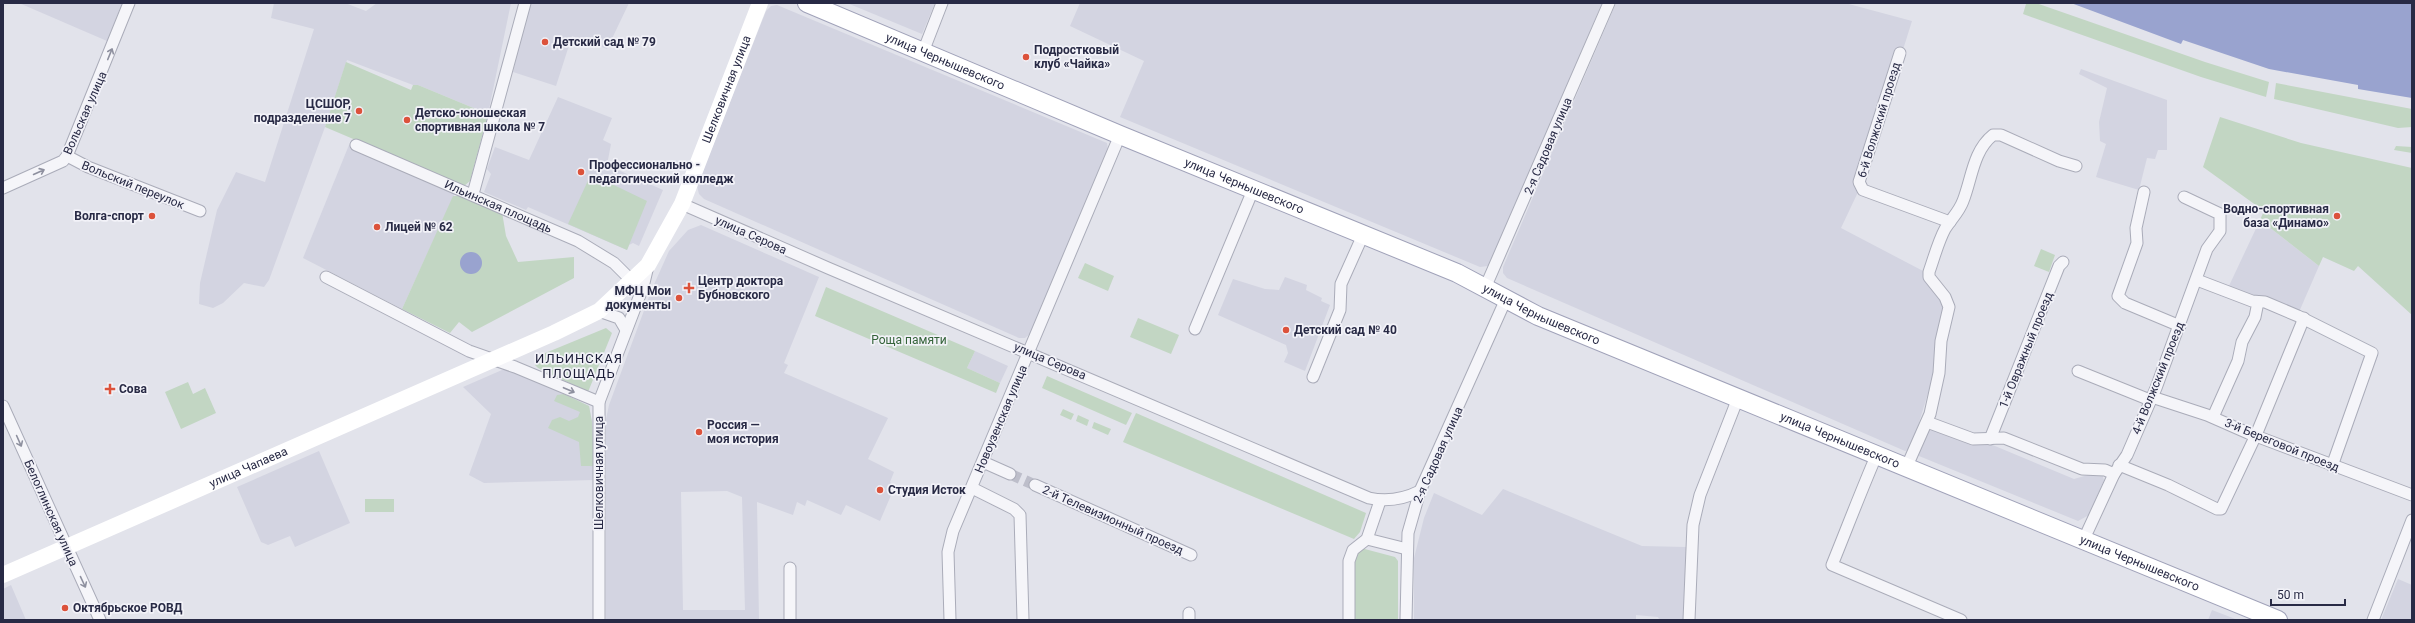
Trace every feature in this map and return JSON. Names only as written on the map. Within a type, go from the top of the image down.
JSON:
[{"type":"main road","name":"улица Чернышевского","points":[[807,3],[1120,135],[1457,273],[1538,316],[1907,466],[2278,620]]},
{"type":"street","name":"Вольская улица","points":[[3,188],[62,161],[67,156],[129,3]]},
{"type":"street","points":[[473,194],[525,3]]},
{"type":"street","name":"Шелковичная улица","points":[[598,620],[599,402],[643,287],[648,265],[682,204],[760,3]]},
{"type":"street","points":[[923,52],[942,3]]},
{"type":"street","name":"2-я Садовая улица","points":[[1485,288],[1609,3]]},
{"type":"street","name":"6-й Волжский проезд","points":[[1900,53],[1859,182],[1863,190],[1950,222]]},
{"type":"street","name":"Новоузенская улица","points":[[950,620],[948,552],[953,531],[1030,353],[1120,135]]},
{"type":"street","points":[[1907,466],[1927,422],[1939,373],[1941,341],[1949,307],[1945,297],[1929,277],[1929,272],[1945,229],[1963,201],[1974,163],[1982,147],[1993,135],[2001,135],[2059,161],[2076,166]]},
{"type":"street","name":"Ильинская площадь","points":[[356,144],[578,241],[614,263],[632,281]]},
{"type":"street","name":"Вольский переулок","points":[[67,156],[102,173],[200,211]]},
{"type":"street","points":[[1195,329],[1253,190]]},
{"type":"street","points":[[2144,192],[2136,228],[2137,242],[2118,296],[2125,303],[2180,326]]},
{"type":"street","name":"4-й Волжский проезд","points":[[2084,539],[2117,469],[2127,455],[2180,326],[2208,249],[2220,232],[2220,214],[2213,208],[2184,197]]},
{"type":"street","name":"улица Серова","points":[[682,204],[821,265],[1362,495],[1380,501],[1409,497],[1420,491]]},
{"type":"street","points":[[1313,377],[1340,310],[1341,284],[1363,235]]},
{"type":"street","name":"1-й Овражный проезд","points":[[1990,438],[2059,266],[2062,262]]},
{"type":"street","points":[[494,359],[599,311],[648,265]]},
{"type":"street","points":[[326,277],[469,351],[494,359],[599,402]]},
{"type":"street","points":[[2197,280],[2258,302],[2265,302],[2304,318],[2372,353],[2332,466]]},
{"type":"street","name":"2-я Садовая улица","points":[[1406,620],[1408,533],[1420,491],[1506,299]]},
{"type":"street","points":[[2212,417],[2238,361],[2242,342],[2255,317],[2258,302]]},
{"type":"street","points":[[599,311],[619,318],[626,330]]},
{"type":"street","points":[[1927,422],[1973,439],[2004,438],[2082,469],[2117,469],[2168,484],[2217,509],[2221,509],[2256,435],[2304,318]]},
{"type":"street","name":"улица Чапаева","points":[[3,575],[494,359]]},
{"type":"street","name":"3-й Береговой проезд","points":[[2078,371],[2151,398],[2212,417],[2332,466],[2412,495]]},
{"type":"street","points":[[1689,620],[1693,525],[1700,495],[1738,398]]},
{"type":"street","name":"Белоглинская улица","points":[[3,406],[100,620]]},
{"type":"street","points":[[1877,454],[1852,511],[1850,522],[1832,565],[1961,620]]},
{"type":"street","points":[[983,462],[1010,474]]},
{"type":"street","name":"2-й Телевизионный проезд","points":[[1034,485],[1191,555]]},
{"type":"street","points":[[972,488],[1014,508],[1020,515],[1023,620]]},
{"type":"street","points":[[1349,620],[1349,561],[1353,550],[1367,539],[1380,501]]},
{"type":"street","points":[[2372,620],[2412,520]]},
{"type":"street","points":[[1367,539],[1407,549]]},
{"type":"street","points":[[790,568],[790,620]]},
{"type":"shaded area","points":[[19,3],[122,3],[107,41]]},
{"type":"shaded area","points":[[274,3],[345,3],[366,11],[377,3],[511,3],[488,114],[418,85],[413,85],[347,60],[325,127],[269,280],[264,287],[244,283],[223,303],[213,308],[199,304],[200,283],[217,210],[236,172],[265,182],[314,29],[271,18]]},
{"type":"shaded area","name":"Детский сад № 79","points":[[529,3],[629,3],[607,49],[572,36],[556,86],[513,72]]},
{"type":"shaded area","points":[[847,3],[935,3],[922,34]]},
{"type":"shaded area","points":[[1080,3],[1602,3],[1493,261],[1488,266],[1480,267],[1120,117],[1144,61],[1070,26]]},
{"type":"shaded area","points":[[1616,3],[1845,3],[1912,21],[1859,190],[1841,228],[1925,272],[1946,306],[1939,357],[1914,439],[1908,450],[1905,451],[1507,278],[1503,273],[1503,267]]},
{"type":"shaded area","points":[[777,5],[1107,143],[1108,150],[1030,334],[1025,338],[1019,338],[704,199],[699,194],[697,186],[766,11],[771,6]]},
{"type":"shaded area","points":[[2081,69],[2167,100],[2167,150],[2158,150],[2155,159],[2147,158],[2139,190],[2096,177],[2106,144],[2100,141],[2099,122],[2107,88],[2079,74]]},
{"type":"shaded area","name":"Профессионально - педагогический колледж","points":[[558,97],[612,118],[603,140],[611,144],[607,165],[663,190],[639,246],[633,243],[629,245],[627,250],[528,207],[526,210],[484,192],[491,174],[487,169],[495,147],[529,160]]},
{"type":"shaded area","name":"Лицей № 62","points":[[349,145],[456,191],[402,309],[303,258]]},
{"type":"shaded area","points":[[2260,220],[2319,266],[2299,312],[2228,288]]},
{"type":"shaded area","points":[[701,225],[819,277],[784,363],[788,365],[784,373],[888,418],[868,459],[894,472],[890,482],[895,486],[880,521],[846,505],[841,515],[807,500],[805,506],[797,502],[793,515],[757,502],[759,620],[606,620],[606,419],[609,405],[652,289],[669,251],[688,230]],"holes":[[[727,491],[742,497],[745,610],[683,610],[681,492]]]},
{"type":"shaded area","name":"Детский сад № 40","points":[[1285,277],[1307,285],[1306,290],[1322,298],[1321,301],[1330,305],[1305,371],[1284,362],[1288,353],[1286,345],[1218,315],[1233,279],[1265,289],[1279,290]]},
{"type":"shaded area","points":[[975,351],[1008,366],[1000,383],[967,368]]},
{"type":"shaded area","points":[[502,370],[512,370],[589,406],[592,422],[594,480],[484,483],[469,475],[491,414],[463,387]]},
{"type":"shaded area","points":[[1929,427],[1983,441],[2074,479],[2095,473],[2102,474],[2104,480],[2089,515],[2078,521],[1919,456],[1918,453]]},
{"type":"shaded area","points":[[319,451],[350,523],[295,547],[290,536],[268,545],[261,542],[237,487]]},
{"type":"shaded area","points":[[1503,489],[1642,546],[1686,547],[1684,620],[1659,619],[1658,617],[1636,615],[1636,620],[1414,620],[1414,558],[1424,518],[1434,493],[1482,515]]},
{"type":"shaded area","points":[[2398,579],[2412,585],[2412,620],[2381,620]]},
{"type":"shaded area","points":[[11,585],[26,620],[3,620],[3,589]]},
{"type":"shaded area","points":[[2212,610],[2238,620],[2208,620]]},
{"type":"green space","points":[[2023,3],[2036,3],[2205,62],[2269,82],[2266,97],[2201,77],[2023,14],[2026,4]]},
{"type":"green space","name":"Детско-юношеская спортивная школа № 7","points":[[346,62],[411,90],[413,85],[418,85],[488,114],[470,181],[464,186],[325,127]]},
{"type":"green space","points":[[2276,83],[2412,109],[2412,127],[2398,128],[2274,99]]},
{"type":"green space","name":"Водно-спортивная база «Динамо»","points":[[2220,117],[2301,143],[2412,168],[2412,315],[2358,266],[2354,271],[2323,257],[2319,266],[2260,220],[2264,211],[2203,167]]},
{"type":"green space","points":[[2396,146],[2412,147],[2412,153],[2394,150]]},
{"type":"green space","points":[[591,174],[647,201],[627,250],[568,224]]},
{"type":"green space","points":[[453,196],[467,196],[502,212],[506,236],[518,262],[574,257],[574,278],[472,332],[459,322],[450,333],[402,309]]},
{"type":"green space","points":[[2041,249],[2055,255],[2049,272],[2034,266]]},
{"type":"green space","points":[[1085,263],[1114,276],[1108,291],[1078,278]]},
{"type":"green space","name":"Роща памяти","points":[[826,287],[975,351],[967,368],[1000,383],[996,393],[815,316]]},
{"type":"green space","points":[[1138,318],[1179,335],[1171,354],[1130,337]]},
{"type":"green space","points":[[606,328],[612,333],[588,392],[538,368],[535,365],[538,356]]},
{"type":"green space","points":[[1047,376],[1132,413],[1126,425],[1042,388]]},
{"type":"green space","points":[[188,382],[193,394],[205,388],[216,413],[181,429],[165,392]]},
{"type":"green space","points":[[564,394],[589,406],[592,422],[594,466],[581,466],[579,442],[548,428],[552,420],[560,417],[569,421],[578,417],[580,412],[554,401],[557,395]]},
{"type":"green space","points":[[1063,409],[1074,414],[1071,420],[1060,415]]},
{"type":"green space","points":[[1136,413],[1366,513],[1360,532],[1354,539],[1123,442]]},
{"type":"green space","points":[[1078,415],[1089,420],[1087,426],[1076,421]]},
{"type":"green space","points":[[1094,422],[1111,429],[1108,435],[1092,428]]},
{"type":"green space","points":[[365,499],[394,499],[394,512],[365,512]]},
{"type":"green space","points":[[1361,548],[1395,557],[1398,561],[1398,620],[1354,620],[1354,561]]},
{"type":"water","points":[[2071,3],[2412,3],[2412,98],[2358,89],[2358,85],[2269,69],[2183,40],[2181,44]]},
{"type":"water","points":[[471,252],[479,255],[482,263],[479,271],[471,274],[463,271],[460,263],[463,255]]},
{"type":"tunnel","points":[[1010,474],[1035,485]]},
{"type":"place","name":"Детский сад № 79","points":[[545,42]]},
{"type":"place","name":"Подростковый клуб «Чайка»","points":[[1026,57]]},
{"type":"place","name":"ЦСШОР, подразделение 7","points":[[359,111]]},
{"type":"place","name":"Детско-юношеская спортивная школа № 7","points":[[407,120]]},
{"type":"place","name":"Профессионально - педагогический колледж","points":[[581,172]]},
{"type":"place","name":"Волга-спорт","points":[[152,216]]},
{"type":"place","name":"Водно-спортивная база «Динамо»","points":[[2337,216]]},
{"type":"place","name":"Лицей № 62","points":[[377,227]]},
{"type":"place","name":"Центр доктора Бубновского","points":[[689,288]]},
{"type":"place","name":"МФЦ Мои документы","points":[[679,298]]},
{"type":"place","name":"Детский сад № 40","points":[[1286,330]]},
{"type":"place","name":"Сова","points":[[110,389]]},
{"type":"place","name":"Россия — моя история","points":[[699,432]]},
{"type":"place","name":"Студия Исток","points":[[880,490]]},
{"type":"place","name":"Октябрьское РОВД","points":[[65,608]]},
{"type":"district","name":"ИЛЬИНСКАЯ ПЛОЩАДЬ","points":[[579,366]]}]
